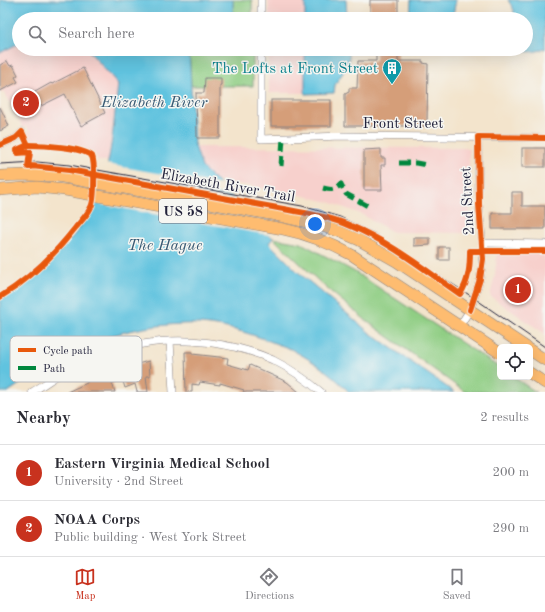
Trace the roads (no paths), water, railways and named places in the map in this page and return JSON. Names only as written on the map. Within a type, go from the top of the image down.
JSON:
[{"type":"main road","name":"US 58","points":[[0,176],[37,175],[67,178],[270,214],[303,221],[338,231],[377,250],[521,344]]},
{"type":"main road","name":"US 58","points":[[0,190],[37,187],[65,190],[276,228],[325,241],[352,255],[497,351]]},
{"type":"main road","points":[[533,352],[545,360]]},
{"type":"main road","points":[[533,375],[545,383]]},
{"type":"street","points":[[261,0],[261,12]]},
{"type":"street","name":"Front Street","points":[[261,56],[262,139],[342,136],[545,138]]},
{"type":"street","points":[[0,146],[16,138],[22,132]]},
{"type":"street","name":"2nd Street","points":[[460,326],[470,310],[480,279],[483,260],[478,197],[478,137]]},
{"type":"street","points":[[482,243],[545,244]]},
{"type":"street","points":[[142,344],[170,341],[210,343],[243,350],[274,361],[312,384],[321,392]]},
{"type":"street","points":[[170,341],[173,392]]},
{"type":"street","points":[[32,392],[48,382]]},
{"type":"water","points":[[0,0],[233,0],[233,12],[12,12],[12,47],[0,53]]},
{"type":"water","points":[[305,0],[346,0],[347,12],[305,12]]},
{"type":"water","points":[[411,0],[456,0],[453,12],[410,12]]},
{"type":"water","points":[[508,0],[545,0],[545,49],[533,52],[533,12],[514,12]]},
{"type":"water","name":"The Hague","points":[[93,56],[189,56],[194,143],[202,167],[273,238],[269,243],[298,272],[370,333],[454,392],[349,392],[324,370],[289,348],[231,329],[219,326],[194,324],[149,327],[111,336],[10,336],[10,382],[23,382],[8,392],[0,392],[0,300],[32,277],[62,248],[76,233],[98,199],[107,176],[107,164],[113,134],[118,84]]},
{"type":"water","points":[[305,56],[349,56],[349,63],[335,85],[334,93],[305,94]]},
{"type":"tram line","points":[[0,164],[37,162],[69,165],[302,206],[340,217],[374,233],[474,298],[545,347]]},
{"type":"place","name":"The Lofts at Front Street","points":[[392,85]]},
{"type":"place","name":"NOAA Corps","points":[[26,103]]},
{"type":"place","name":"Eastern Virginia Medical School","points":[[518,290]]},
{"type":"water label","name":"Elizabeth River","points":[[154,101]]}]
